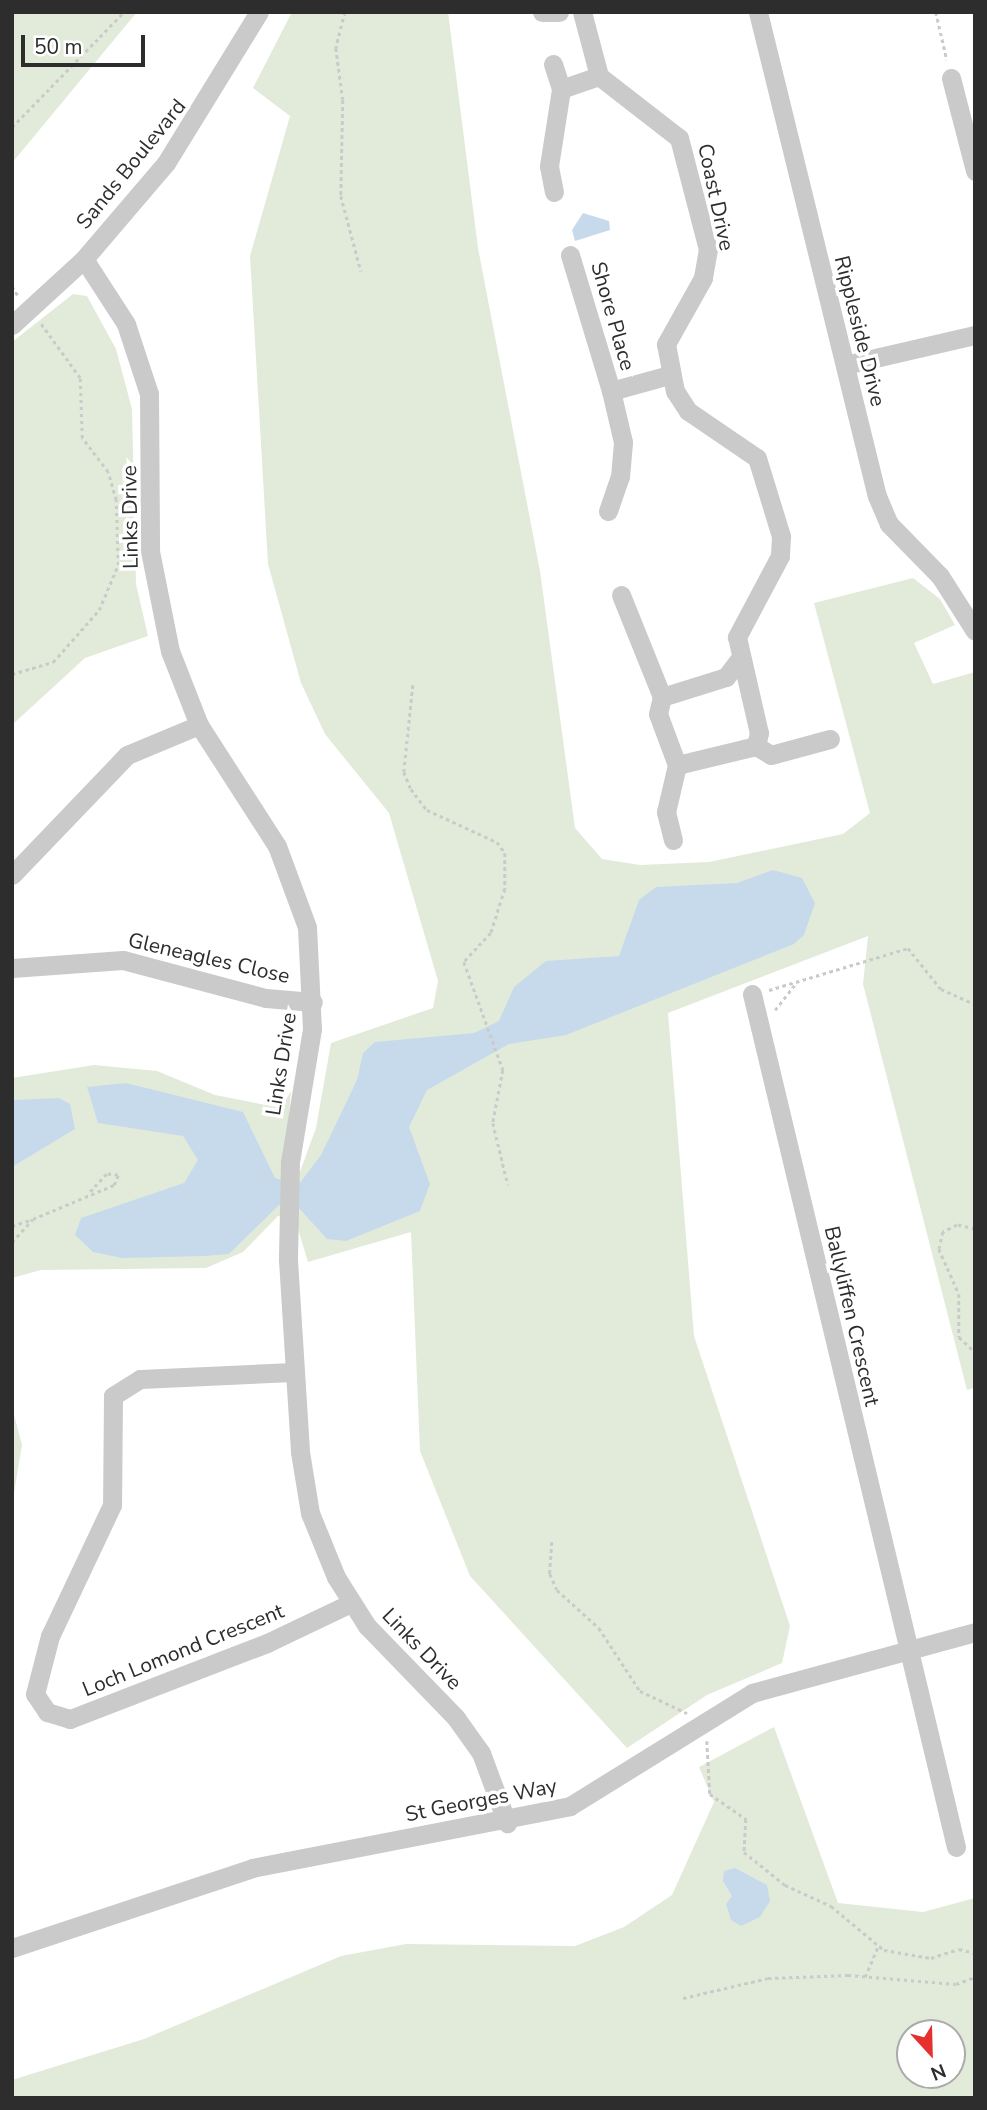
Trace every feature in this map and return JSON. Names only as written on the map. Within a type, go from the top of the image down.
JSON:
[{"type":"street","name":"Sands Boulevard","points":[[12,325],[83,259],[195,122],[259,12]]},
{"type":"street","points":[[542,12],[559,12]]},
{"type":"street","points":[[561,89],[599,76],[582,12]]},
{"type":"street","name":"Rippleside Drive","points":[[758,12],[845,365],[889,524],[967,596],[975,631]]},
{"type":"street","points":[[553,64],[561,89],[549,166],[554,192]]},
{"type":"street","name":"Coast Drive","points":[[599,76],[679,138],[708,249],[703,278],[666,344],[669,375],[688,411],[757,458],[772,500],[780,556],[740,626],[738,661],[759,733],[756,746]]},
{"type":"street","points":[[951,78],[975,171]]},
{"type":"street","name":"Shore Place","points":[[570,255],[611,391],[623,442],[620,477],[608,511]]},
{"type":"street","name":"Links Drive","points":[[83,259],[122,315],[145,378],[152,415],[154,584],[170,651],[199,725],[256,812],[294,886],[307,927],[313,1002],[290,1162],[289,1219],[293,1372],[310,1513],[351,1603],[380,1644],[470,1736],[491,1771],[507,1823]]},
{"type":"street","points":[[845,365],[975,335]]},
{"type":"street","name":"Shore Place","points":[[611,391],[669,375]]},
{"type":"street","points":[[621,595],[662,697],[659,714],[677,765],[666,812],[673,840]]},
{"type":"street","points":[[662,697],[726,677],[738,661]]},
{"type":"street","points":[[12,875],[118,762],[199,725]]},
{"type":"street","points":[[677,765],[756,746],[771,755],[830,740]]},
{"type":"street","name":"Gleneagles Close","points":[[12,968],[123,960],[266,998],[313,1002]]},
{"type":"street","name":"Ballyliffen Crescent","points":[[752,994],[956,1847]]},
{"type":"street","name":"Loch Lomond Crescent","points":[[293,1372],[140,1379],[113,1396],[112,1504],[50,1636],[36,1694],[47,1712],[70,1719],[267,1643],[351,1603]]},
{"type":"street","name":"St Georges Way","points":[[12,1948],[252,1868],[507,1823],[588,1799],[752,1693],[975,1632]]},
{"type":"path","points":[[12,127],[124,12]]},
{"type":"path","points":[[345,12],[336,48],[343,100],[341,196],[361,271]]},
{"type":"path","points":[[936,12],[951,78]]},
{"type":"path","points":[[12,674],[53,662],[99,610],[118,565],[116,500],[108,472],[82,438],[80,378],[41,323]]},
{"type":"path","points":[[413,685],[404,772],[411,789],[438,817],[498,842],[505,853],[505,890],[491,933],[464,962],[474,996],[503,1070],[493,1123],[508,1185]]},
{"type":"path","points":[[752,994],[908,948],[941,989],[975,1004]]},
{"type":"path","points":[[12,1226],[114,1185],[118,1175],[107,1174],[89,1193]]},
{"type":"path","points":[[12,1242],[33,1219]]},
{"type":"path","points":[[975,1229],[957,1225],[943,1232],[939,1249],[959,1294],[959,1337],[975,1352]]},
{"type":"path","points":[[552,1542],[551,1574],[557,1590],[599,1628],[640,1691],[690,1716]]},
{"type":"path","points":[[707,1740],[710,1794],[746,1819],[744,1852],[785,1885],[831,1906],[878,1946],[931,1958],[959,1949],[975,1953]]},
{"type":"path","points":[[865,1977],[878,1946]]},
{"type":"path","points":[[683,1998],[768,1978],[865,1977],[956,1984],[975,1977]]},
{"type":"green space","points":[[12,12],[137,12],[12,163]]},
{"type":"green space","points":[[292,12],[448,12],[478,248],[540,571],[575,828],[602,859],[640,865],[709,862],[843,834],[870,813],[814,603],[913,578],[940,599],[955,625],[914,643],[933,684],[975,672],[975,1388],[967,1390],[863,984],[868,936],[668,1013],[694,1336],[790,1626],[782,1663],[707,1695],[627,1748],[470,1576],[420,1451],[411,1232],[308,1262],[295,1219],[278,1216],[243,1252],[206,1268],[41,1270],[12,1278],[12,1078],[94,1065],[157,1071],[215,1095],[281,1108],[291,1091],[284,1178],[298,1177],[316,1128],[331,1043],[433,1008],[438,981],[389,813],[325,734],[301,683],[268,564],[250,256],[290,116],[253,88]]},
{"type":"green space","points":[[73,294],[87,296],[116,349],[132,409],[136,584],[148,636],[85,658],[12,725],[12,342]]},
{"type":"green space","points":[[12,1407],[22,1445],[12,1505]]},
{"type":"green space","points":[[774,1727],[838,1903],[923,1912],[975,1898],[975,2098],[12,2098],[12,2080],[144,2039],[341,1956],[406,1944],[575,1946],[624,1927],[672,1895],[714,1802],[699,1767]]},
{"type":"water","points":[[583,213],[609,221],[610,230],[575,241],[572,230]]},
{"type":"water","points":[[773,870],[802,878],[815,903],[804,935],[794,944],[566,1035],[509,1044],[427,1090],[409,1127],[430,1184],[420,1211],[346,1241],[327,1239],[297,1206],[279,1205],[229,1254],[205,1256],[122,1258],[93,1252],[75,1235],[81,1218],[184,1183],[198,1160],[183,1136],[98,1123],[87,1087],[126,1083],[243,1112],[275,1178],[299,1184],[321,1155],[357,1080],[363,1053],[375,1042],[474,1033],[499,1021],[514,987],[546,961],[619,956],[639,900],[656,887],[737,883]]},
{"type":"water","points":[[59,1098],[70,1104],[75,1129],[12,1167],[12,1100]]},
{"type":"water","points":[[735,1868],[767,1885],[770,1901],[760,1917],[741,1926],[731,1920],[726,1904],[732,1896],[723,1881],[724,1871]]}]
